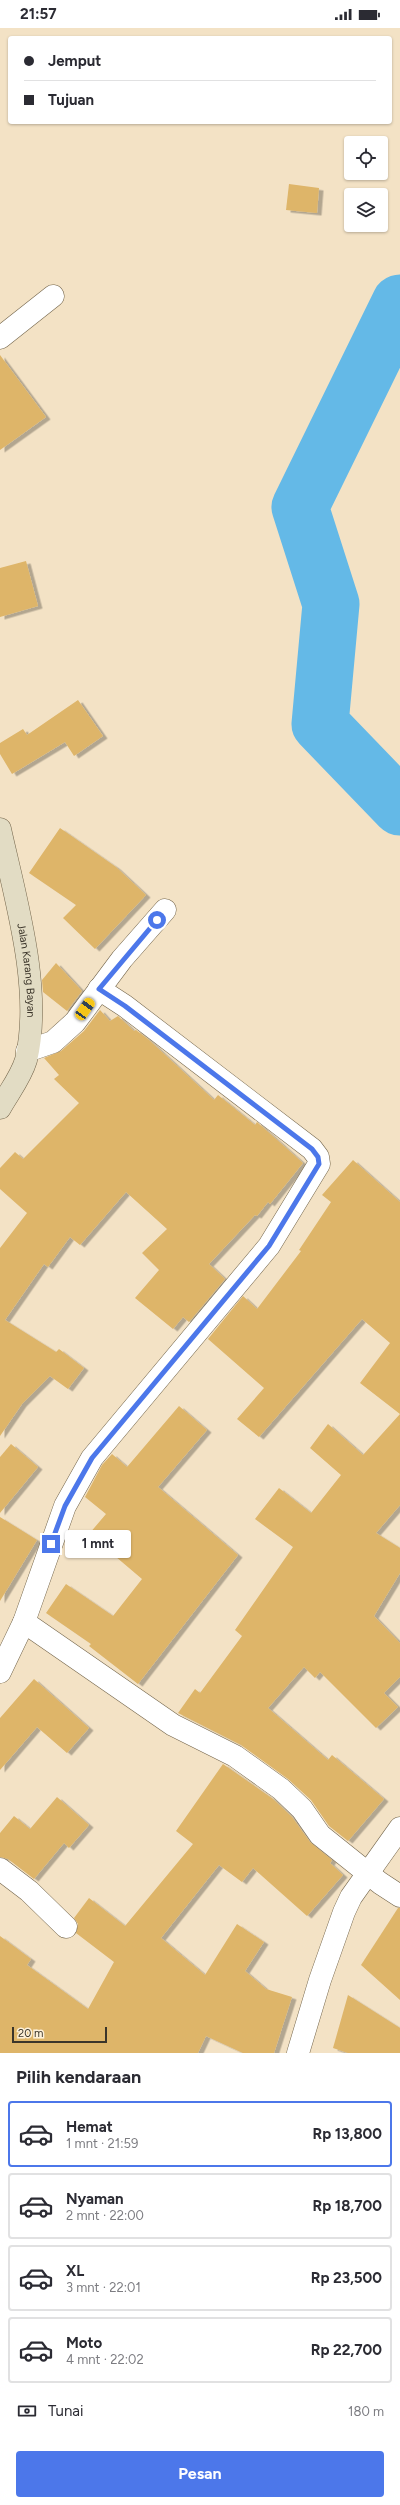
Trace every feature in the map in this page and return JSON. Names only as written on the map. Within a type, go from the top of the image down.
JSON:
[{"type":"street","points":[[0,338],[53,296]]},
{"type":"street","name":"Jalan Karang Bayan","points":[[0,829],[23,931],[30,992],[27,1051],[16,1082],[0,1108]]},
{"type":"street","points":[[27,1051],[59,1037],[75,1022],[99,989],[165,910]]},
{"type":"street","points":[[0,1672],[24,1622],[65,1506],[92,1458],[269,1246],[319,1164],[318,1157],[312,1149],[125,1006],[99,989]]},
{"type":"street","points":[[24,1622],[174,1725],[235,1756],[281,1789],[302,1809],[320,1835],[367,1873],[400,1896]]},
{"type":"street","points":[[298,2053],[320,1980],[344,1912],[351,1897],[367,1873],[400,1828]]},
{"type":"street","points":[[0,1869],[29,1891],[66,1927]]},
{"type":"building","points":[[289,184],[319,188],[317,213],[286,210]]},
{"type":"building","points":[[0,355],[46,417],[0,450]]},
{"type":"building","points":[[26,561],[38,606],[0,617],[0,568]]},
{"type":"building","points":[[78,700],[103,736],[74,756],[65,742],[12,774],[0,754],[0,743],[23,729],[27,735]]},
{"type":"building","points":[[60,828],[116,867],[146,895],[95,949],[63,918],[76,905],[29,873]]},
{"type":"building","points":[[56,963],[82,991],[67,1011],[43,992],[42,980]]},
{"type":"building","points":[[100,1010],[110,1021],[118,1016],[134,1031],[136,1030],[149,1040],[214,1100],[218,1095],[255,1125],[257,1122],[303,1163],[270,1204],[268,1202],[257,1216],[255,1215],[209,1264],[225,1279],[189,1322],[183,1317],[173,1329],[135,1298],[159,1270],[142,1253],[167,1229],[126,1192],[80,1245],[70,1237],[48,1267],[44,1264],[5,1320],[56,1352],[59,1349],[84,1368],[68,1389],[50,1376],[22,1404],[0,1436],[0,1248],[27,1213],[0,1189],[0,1168],[15,1152],[23,1159],[79,1103],[54,1079],[59,1075],[44,1058],[61,1051],[84,1031]]},
{"type":"building","points":[[353,1160],[400,1202],[400,1414],[360,1383],[390,1343],[362,1319],[259,1437],[237,1419],[264,1388],[208,1339],[243,1296],[257,1309],[301,1251],[299,1250],[331,1202],[322,1195]]},
{"type":"building","points":[[179,1406],[207,1430],[158,1487],[238,1555],[138,1684],[89,1646],[91,1644],[46,1613],[66,1584],[113,1616],[142,1579],[89,1534],[106,1514],[85,1497],[102,1465],[112,1454],[127,1467]]},
{"type":"building","points":[[400,1414],[400,1505],[376,1533],[400,1548],[400,1573],[374,1616],[400,1643],[400,1677],[384,1693],[398,1707],[376,1728],[320,1672],[315,1678],[304,1667],[268,1708],[328,1760],[332,1755],[384,1799],[348,1841],[329,1826],[311,1800],[288,1779],[241,1745],[178,1713],[195,1689],[200,1693],[242,1636],[235,1630],[293,1547],[255,1519],[279,1488],[311,1513],[341,1475],[310,1448],[328,1424],[363,1455]]},
{"type":"building","points":[[11,1444],[38,1467],[0,1513],[0,1457]]},
{"type":"building","points":[[0,1517],[37,1540],[0,1601]]},
{"type":"building","points":[[34,1679],[89,1728],[67,1753],[37,1727],[0,1770],[0,1718]]},
{"type":"building","points":[[223,1764],[273,1799],[292,1817],[310,1842],[332,1860],[330,1863],[343,1875],[307,1916],[253,1868],[242,1882],[219,1865],[161,1938],[205,1975],[237,1924],[264,1942],[245,1971],[266,1989],[292,1997],[274,2053],[243,2053],[206,2036],[198,2053],[0,2053],[0,1936],[31,1959],[27,1965],[88,2009],[114,1962],[76,1933],[78,1924],[74,1918],[89,1898],[125,1926],[193,1844],[176,1831]]},
{"type":"building","points":[[57,1797],[89,1825],[69,1848],[64,1843],[34,1879],[8,1859],[0,1857],[0,1833],[14,1816],[30,1829]]},
{"type":"building","points":[[398,1908],[400,1908],[400,2000],[361,1965]]},
{"type":"building","points":[[348,1995],[400,2028],[400,2053],[348,2053],[333,2048]]},
{"type":"waterway","points":[[400,303],[300,507],[331,604],[320,724],[400,807]]},
{"type":"route","points":[[51,1544],[65,1506],[92,1458],[132,1408],[208,1321],[269,1246],[319,1164],[316,1152],[125,1006],[99,989],[122,959],[157,920]]}]
